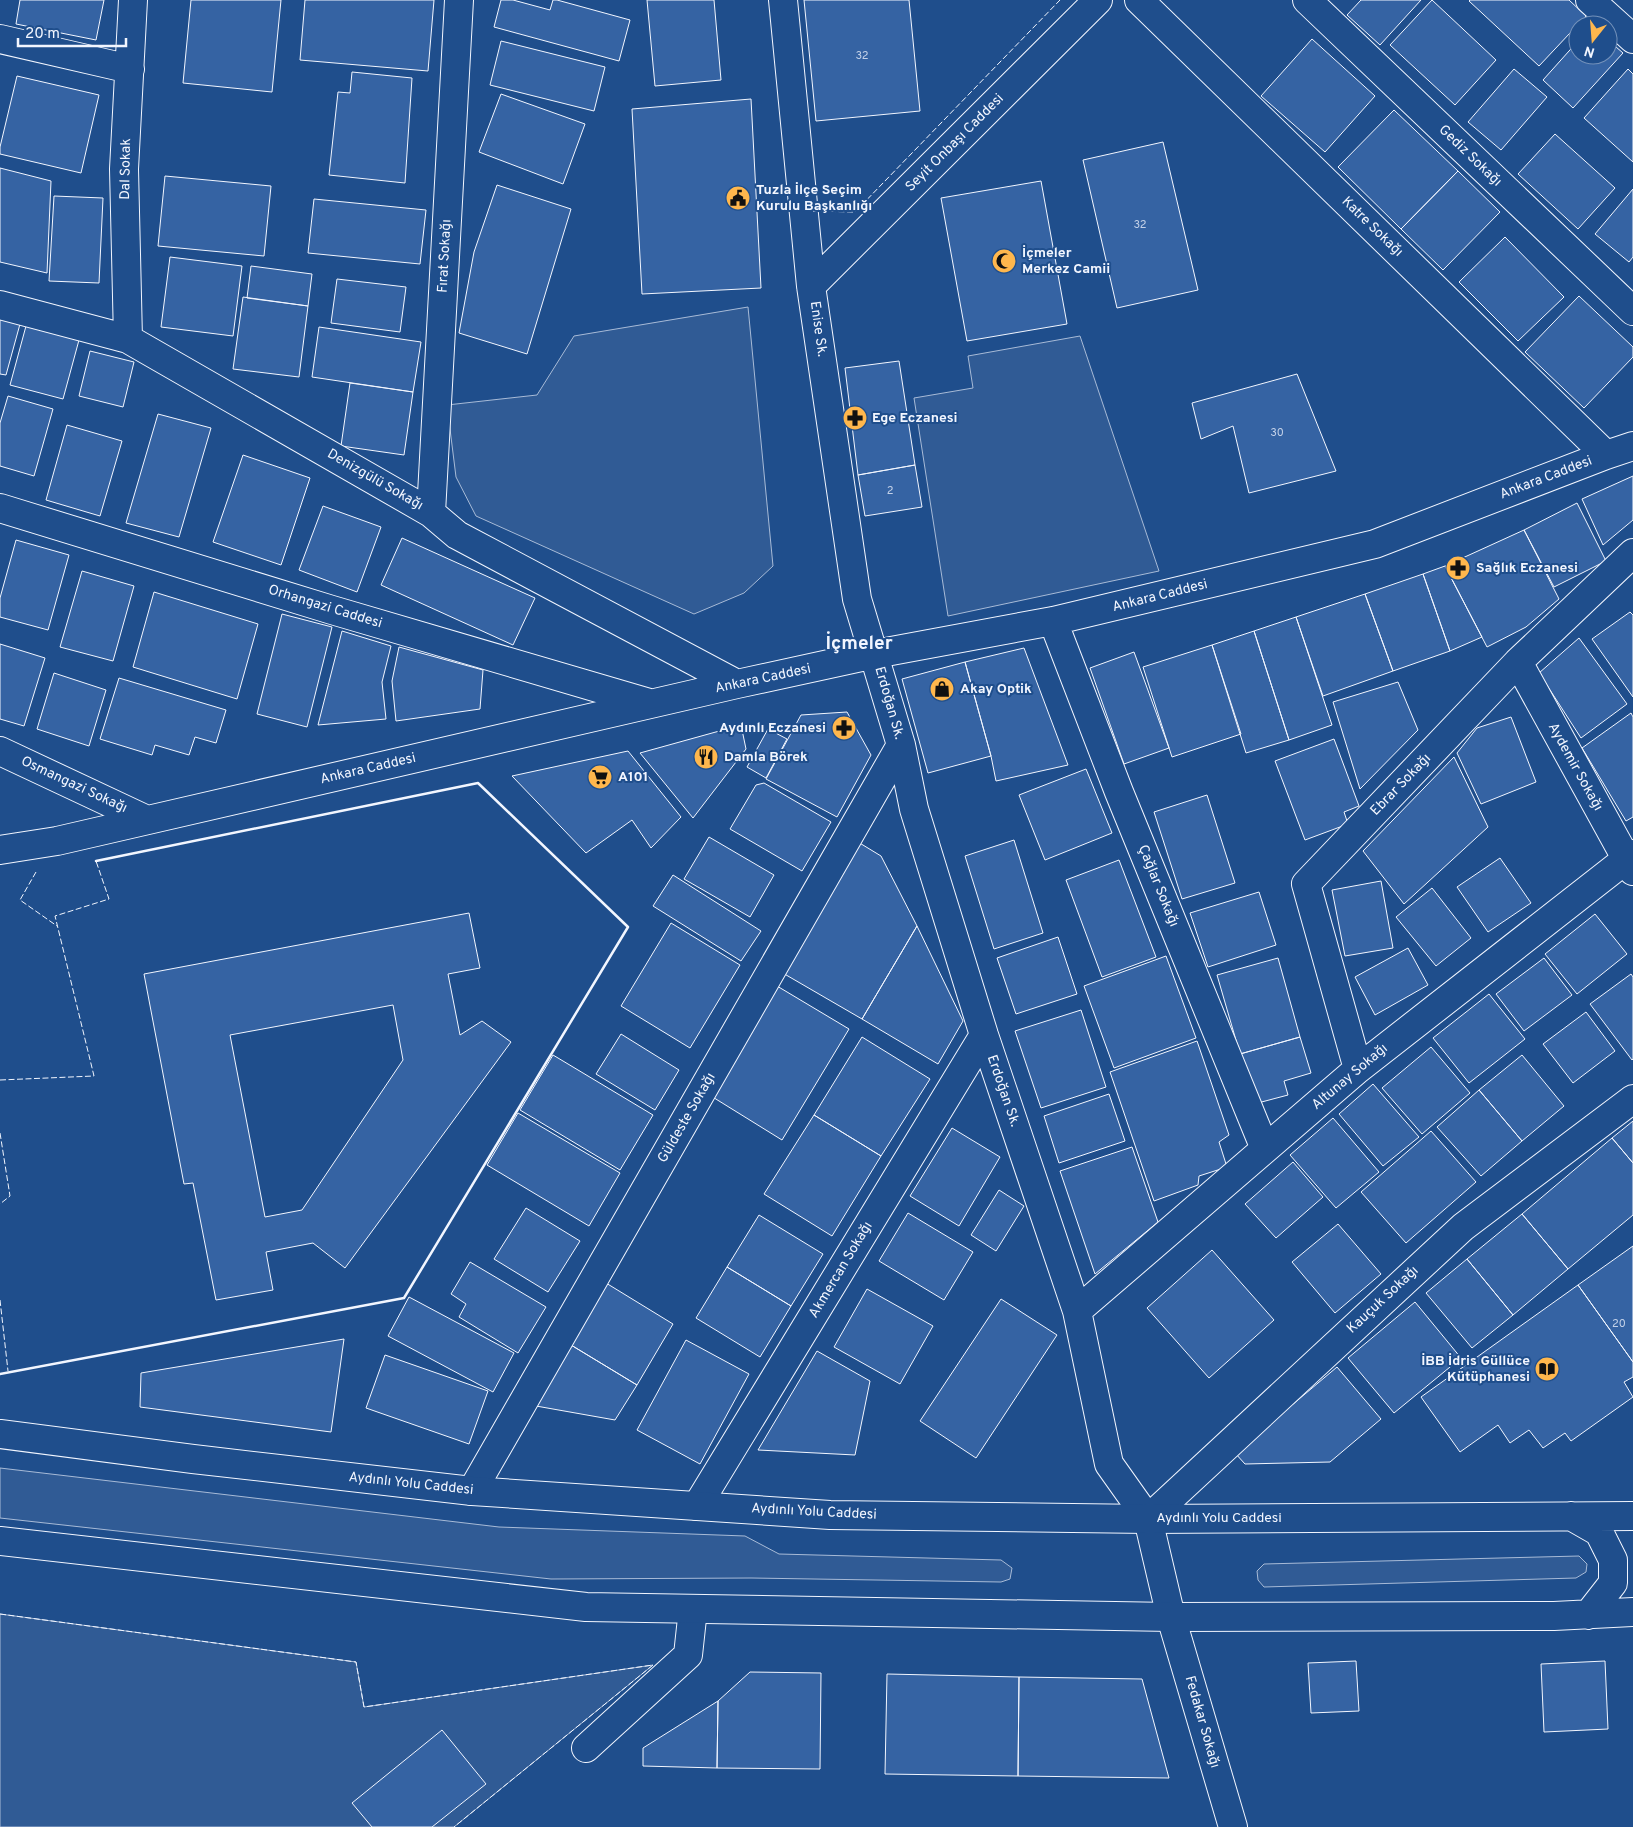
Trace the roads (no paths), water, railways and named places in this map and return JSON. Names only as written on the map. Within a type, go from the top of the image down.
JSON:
[{"type":"street","name":"Dal Sokak","points":[[128,339],[124,169],[133,0]]},
{"type":"street","name":"Fırat Sokağı","points":[[431,513],[459,0]]},
{"type":"street","name":"Enise Sk.","points":[[783,0],[812,286],[857,599],[875,654]]},
{"type":"street","name":"Seyit Onbaşı Caddesi","points":[[812,286],[1098,0]]},
{"type":"street","name":"Katre Sokağı","points":[[1139,0],[1606,454]]},
{"type":"street","name":"Gediz Sokağı","points":[[1307,0],[1633,311]]},
{"type":"street","points":[[1590,0],[1633,39]]},
{"type":"street","points":[[0,39],[130,69]]},
{"type":"street","name":"Denizgülü Sokağı","points":[[0,305],[128,339],[431,513],[457,535],[737,684]]},
{"type":"street","name":"Ankara Caddesi","points":[[0,850],[57,841],[737,684],[875,654],[1053,621],[1375,544],[1606,454],[1633,446]]},
{"type":"street","name":"Orhangazi Caddesi","points":[[0,508],[332,610],[651,703]]},
{"type":"street","name":"Ebrar Sokağı","points":[[1358,1069],[1306,884],[1518,662],[1629,567]]},
{"type":"street","name":"Çağlar Sokağı","points":[[1053,621],[1119,792],[1265,1149]]},
{"type":"street","name":"Erdoğan Sk.","points":[[875,654],[901,745],[914,809],[984,1034],[1077,1310],[1109,1464],[1148,1519]]},
{"type":"street","name":"Aydemir Sokağı","points":[[1518,662],[1631,862]]},
{"type":"street","name":"Güldeste Sokağı","points":[[472,1491],[901,745]]},
{"type":"street","name":"Osmangazi Sokağı","points":[[0,751],[147,820]]},
{"type":"street","name":"Altunay Sokağı","points":[[1077,1310],[1358,1069],[1631,862]]},
{"type":"street","name":"Akmercan Sokağı","points":[[697,1506],[984,1034]]},
{"type":"street","name":"Kauçuk Sokağı","points":[[1148,1519],[1462,1227],[1633,1099]]},
{"type":"street","name":"Aydınlı Yolu Caddesi","points":[[0,1434],[193,1459],[472,1491],[830,1514],[1148,1519],[1633,1516]]},
{"type":"street","points":[[1571,1516],[1599,1532],[1613,1560],[1613,1583],[1588,1615]]},
{"type":"street","name":"Fedakar Sokağı","points":[[1148,1519],[1171,1616],[1233,1827]]},
{"type":"street","points":[[0,1541],[586,1607],[1171,1616],[1554,1616],[1633,1612]]},
{"type":"street","points":[[586,1748],[688,1655],[693,1609]]},
{"type":"place","name":"Tuzla İlçe Seçim Kurulu Başkanlığı","points":[[738,198]]},
{"type":"place","name":"İçmeler Merkez Camii","points":[[1004,261]]},
{"type":"place","name":"Ege Eczanesi","points":[[855,418]]},
{"type":"place","name":"Sağlık Eczanesi","points":[[1458,568]]},
{"type":"place","name":"Akay Optik","points":[[942,689]]},
{"type":"place","name":"Aydınlı Eczanesi","points":[[844,728]]},
{"type":"place","name":"Damla Börek","points":[[706,757]]},
{"type":"place","name":"A101","points":[[600,777]]},
{"type":"place","name":"İBB İdris Güllüce Kütüphanesi","points":[[1547,1369]]},
{"type":"district","name":"İçmeler","points":[[859,644]]}]
